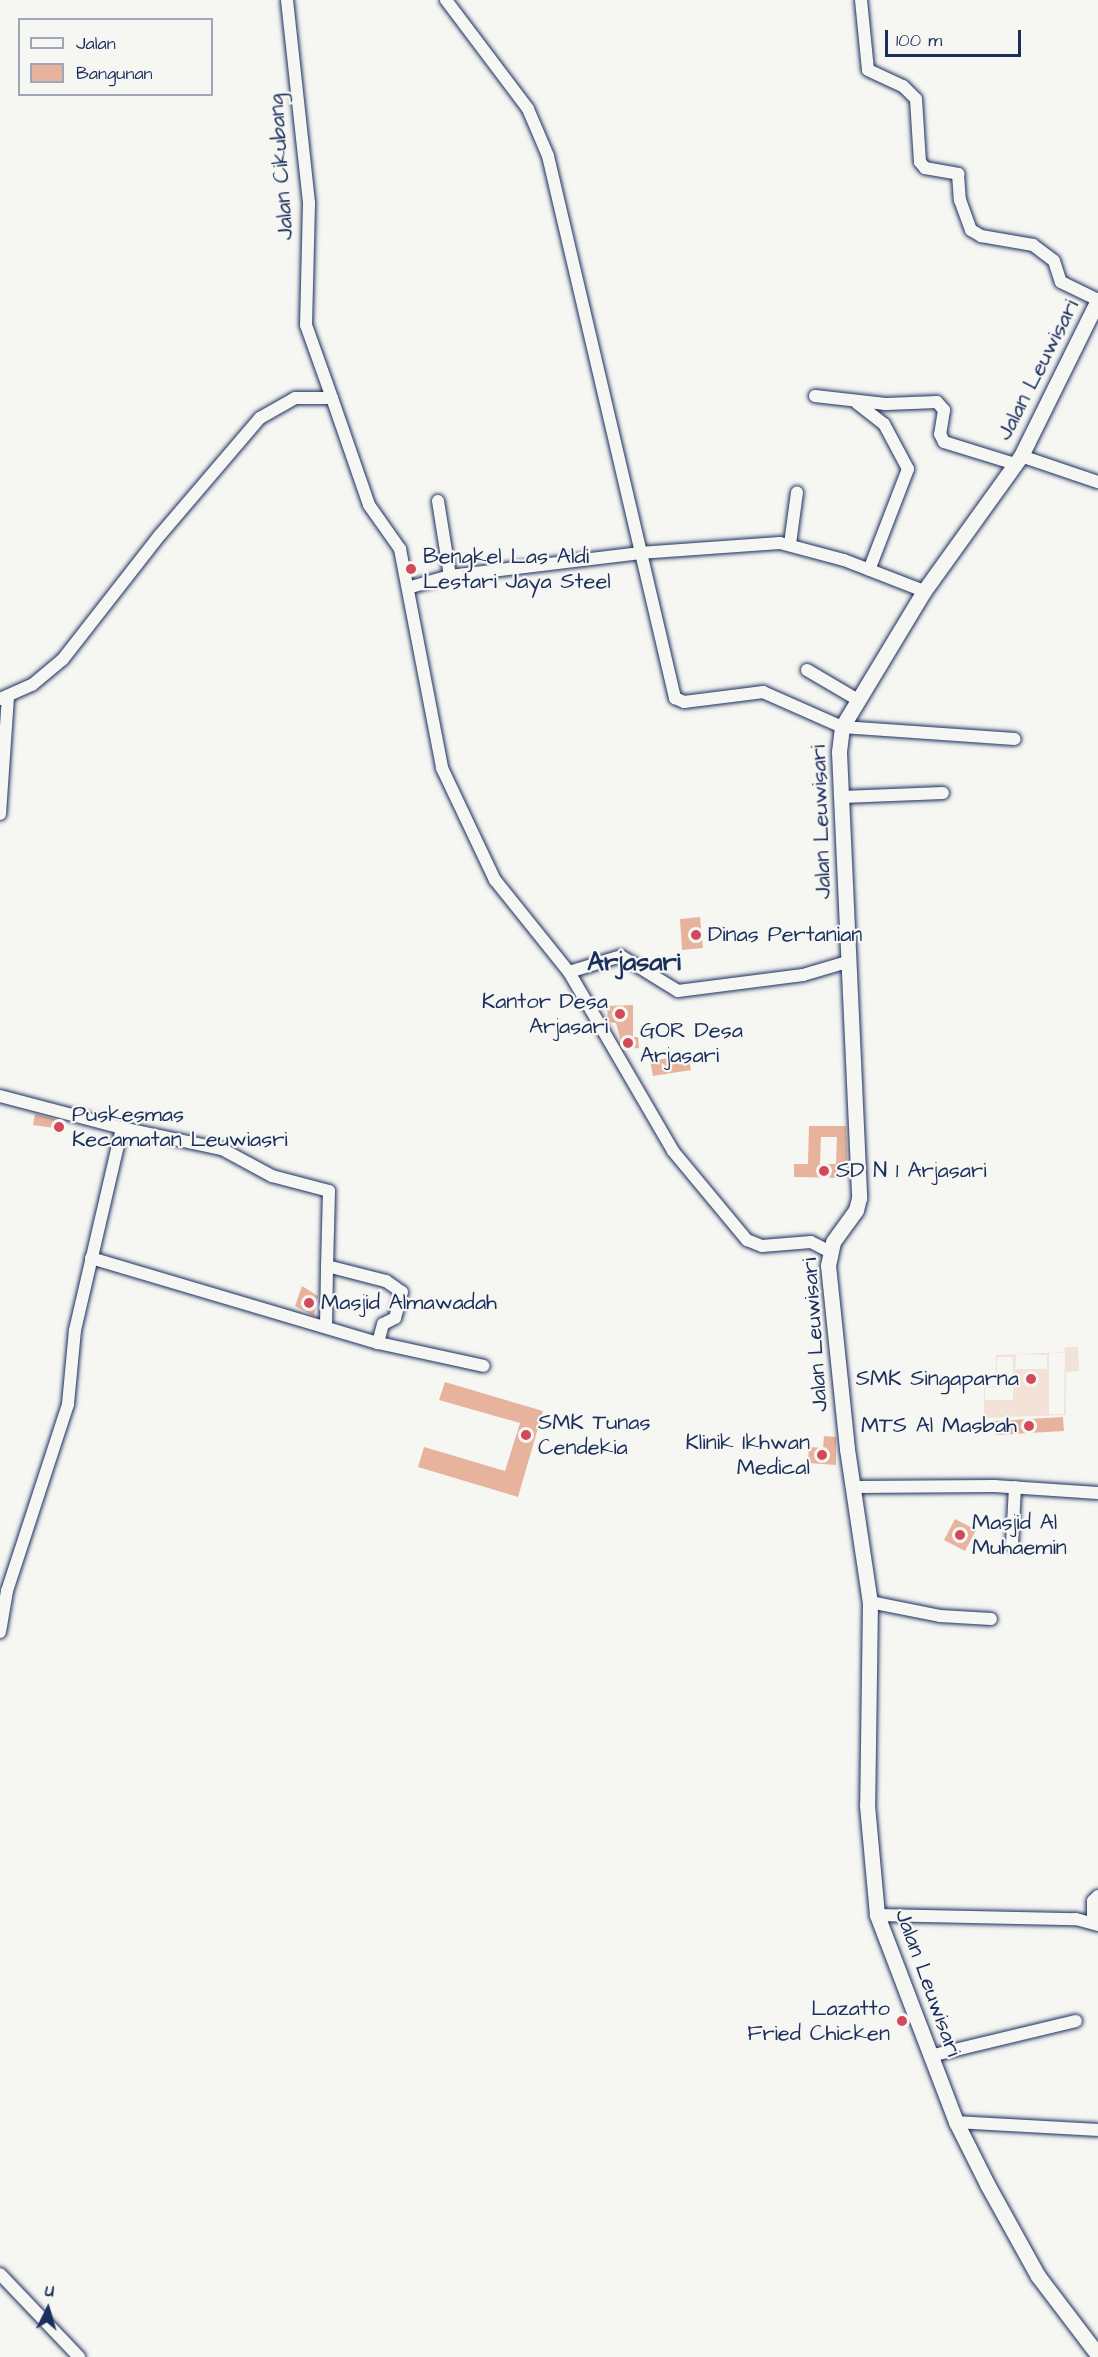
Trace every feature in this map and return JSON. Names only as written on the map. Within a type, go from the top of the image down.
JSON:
[{"type":"main road","name":"Jalan Leuwisari","points":[[1098,300],[1018,460],[924,591],[842,727],[838,746],[858,1205],[829,1251],[836,1356],[870,1602],[867,1805],[877,1915],[956,2122],[1038,2276],[1098,2355]]},
{"type":"street","name":"Jalan Cikubang","points":[[287,0],[309,203],[305,316],[369,505],[400,549],[411,587],[447,783],[495,880],[569,972],[673,1151],[747,1240],[762,1246],[811,1242],[829,1251]]},
{"type":"street","points":[[446,0],[528,109],[548,156],[639,553],[678,701],[762,692],[842,727],[1015,740]]},
{"type":"street","points":[[861,0],[868,70],[903,86],[916,99],[921,165],[958,174],[960,200],[971,230],[981,237],[1033,245],[1054,261],[1061,282],[1098,300]]},
{"type":"street","points":[[815,396],[856,402],[937,402],[944,410],[940,434],[944,442],[1098,482]]},
{"type":"street","points":[[0,814],[4,699],[40,680],[78,643],[160,535],[260,418],[295,398],[332,398]]},
{"type":"street","points":[[856,402],[884,424],[908,469],[869,570]]},
{"type":"street","points":[[790,544],[797,492]]},
{"type":"street","points":[[438,501],[450,576]]},
{"type":"street","points":[[411,587],[450,576],[738,543],[790,544],[924,591]]},
{"type":"street","points":[[807,670],[858,700]]},
{"type":"street","points":[[842,797],[943,793]]},
{"type":"street","points":[[569,972],[621,956],[678,991],[803,975],[847,962]]},
{"type":"street","points":[[0,1096],[122,1128],[222,1149],[272,1176],[329,1191],[326,1326]]},
{"type":"street","points":[[0,1632],[7,1591],[68,1404],[75,1330],[122,1128]]},
{"type":"street","points":[[91,1258],[378,1343],[484,1366]]},
{"type":"street","points":[[327,1266],[386,1281],[402,1292],[395,1318],[383,1324],[378,1343]]},
{"type":"street","points":[[855,1486],[1015,1487],[1098,1493]]},
{"type":"street","points":[[1012,1544],[1015,1487]]},
{"type":"street","points":[[870,1602],[940,1616],[991,1619]]},
{"type":"street","points":[[877,1915],[1095,1924],[1093,1901],[1098,1896]]},
{"type":"street","points":[[930,2056],[1076,2021]]},
{"type":"street","points":[[956,2122],[1098,2130]]},
{"type":"street","points":[[0,2274],[79,2357]]},
{"type":"shaded area","name":"SMK Singaparna","points":[[1065,1347],[1078,1347],[1079,1371],[1066,1372],[1066,1415],[984,1418],[984,1387],[996,1386],[996,1355],[1016,1354],[1015,1369],[1047,1369],[1047,1355],[1018,1354],[1049,1353],[1049,1414],[1064,1414],[1065,1353],[1055,1352],[1064,1352]],"holes":[[[997,1357],[1013,1357],[1013,1400],[985,1400],[985,1388],[997,1387]]]},
{"type":"building","name":"Dinas Pertanian","points":[[700,917],[703,948],[682,950],[680,919]]},
{"type":"building","points":[[633,1005],[633,1037],[638,1037],[639,1048],[623,1049],[616,1023],[608,1022],[607,1006]]},
{"type":"building","points":[[688,1055],[691,1070],[653,1076],[650,1061]]},
{"type":"building","points":[[35,1114],[63,1121],[61,1135],[54,1134],[55,1128],[33,1125]]},
{"type":"building","points":[[809,1126],[846,1126],[848,1178],[794,1177],[794,1164],[808,1164]],"holes":[[[821,1137],[837,1137],[836,1164],[820,1164]]]},
{"type":"building","name":"Masjid Almawadah","points":[[302,1286],[318,1296],[314,1316],[295,1306]]},
{"type":"building","name":"SMK Tunas Cendekia","points":[[445,1382],[543,1411],[518,1497],[418,1467],[424,1447],[505,1471],[520,1423],[439,1400]]},
{"type":"building","name":"MTS Al Masbah","points":[[1063,1417],[1064,1431],[996,1435],[995,1421]]},
{"type":"building","name":"Klinik Ikhwan Medical","points":[[824,1436],[836,1437],[836,1465],[808,1463],[809,1447],[823,1448]]},
{"type":"building","name":"Masjid Al Muhaemin","points":[[955,1519],[976,1530],[965,1551],[944,1540]]},
{"type":"place","name":"Bengkel Las Aldi Lestari Jaya Steel","points":[[411,569]]},
{"type":"place","name":"Dinas Pertanian","points":[[696,935]]},
{"type":"place","name":"Kantor Desa Arjasari","points":[[620,1014]]},
{"type":"place","name":"GOR Desa Arjasari","points":[[628,1043]]},
{"type":"place","name":"Puskesmas Kecamatan Leuwiasri","points":[[59,1127]]},
{"type":"place","name":"SD N 1 Arjasari","points":[[824,1171]]},
{"type":"place","name":"Masjid Almawadah","points":[[309,1303]]},
{"type":"place","name":"SMK Singaparna","points":[[1031,1379]]},
{"type":"place","name":"MTS Al Masbah","points":[[1029,1426]]},
{"type":"place","name":"SMK Tunas Cendekia","points":[[526,1435]]},
{"type":"place","name":"Klinik Ikhwan Medical","points":[[822,1455]]},
{"type":"place","name":"Masjid Al Muhaemin","points":[[960,1535]]},
{"type":"place","name":"Lazatto Fried Chicken","points":[[902,2021]]},
{"type":"district","name":"Arjasari","points":[[634,963]]}]
